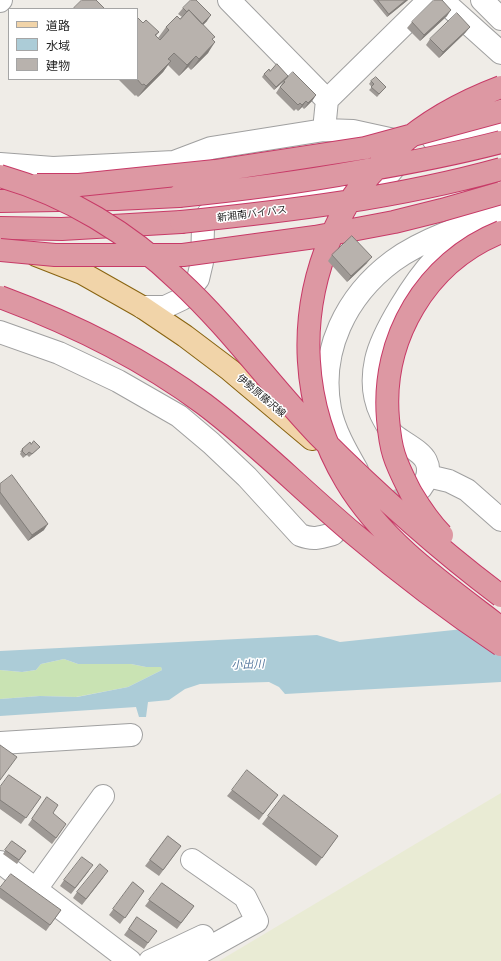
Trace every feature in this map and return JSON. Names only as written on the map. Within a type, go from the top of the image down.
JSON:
[{"type":"highway","points":[[501,87],[467,102],[418,130],[398,146],[381,163],[347,205],[324,254],[315,283],[309,314],[308,346],[310,379],[316,413],[324,436],[346,481],[374,519],[411,558],[501,628]]},
{"type":"highway","points":[[0,185],[79,185],[215,171],[365,148],[501,111]]},
{"type":"highway","points":[[0,201],[117,199],[223,192],[328,177],[428,160],[501,142]]},
{"type":"highway","name":"新湘南バイパス","points":[[0,228],[62,229],[181,222],[268,213],[370,198],[472,177],[501,169]]},
{"type":"highway","points":[[0,176],[18,181],[72,205],[114,229],[179,280],[206,308],[319,436],[401,514],[471,574],[501,596]]},
{"type":"highway","points":[[0,250],[55,255],[129,256],[198,253],[315,237],[387,223],[442,210],[501,193]]},
{"type":"highway","points":[[496,222],[480,242],[464,252],[434,278],[423,291],[406,322],[391,362],[387,384],[387,406],[389,431],[394,455],[405,482],[419,508],[437,530],[501,588]]},
{"type":"highway","points":[[0,297],[73,326],[116,348],[161,375],[204,404],[265,454],[336,518],[387,561],[455,614],[501,646]]},
{"type":"main road","name":"伊勢原藤沢線","points":[[0,241],[82,273],[142,307],[185,336],[230,370],[429,535],[501,585]]},
{"type":"main road","points":[[0,288],[72,316],[119,340],[163,367],[242,425],[390,553],[464,609],[501,634]]},
{"type":"street","points":[[229,0],[327,100]]},
{"type":"street","points":[[324,130],[327,100],[429,0]]},
{"type":"street","points":[[442,0],[501,53]]},
{"type":"street","points":[[482,0],[501,19]]},
{"type":"street","points":[[142,307],[165,307],[182,299],[198,279],[202,262],[203,228],[208,214],[219,208],[379,181],[388,175],[410,148],[435,138],[501,124]]},
{"type":"street","points":[[0,164],[53,168],[174,162],[211,148],[324,130],[354,130],[394,140],[410,148]]},
{"type":"street","points":[[363,481],[340,439],[330,410],[326,380],[331,351],[341,322],[356,298],[373,279],[394,261],[422,245],[446,234],[496,222]]},
{"type":"street","points":[[496,222],[436,259],[414,287],[386,334],[376,359],[374,397],[381,415],[395,436],[404,441],[425,459],[429,468],[424,482],[449,481],[467,490],[501,520]]},
{"type":"street","points":[[0,332],[60,353],[118,380],[179,416],[247,477],[300,535],[309,538],[320,538],[333,534]]},
{"type":"street","points":[[179,416],[203,418],[242,425]]},
{"type":"street","points":[[0,743],[131,735]]},
{"type":"street","points":[[36,889],[103,796]]},
{"type":"street","points":[[186,961],[257,922],[245,897],[192,860]]},
{"type":"street","points":[[0,862],[130,961]]},
{"type":"street","points":[[150,961],[252,912]]},
{"type":"green space","points":[[64,659],[78,664],[131,664],[146,667],[161,667],[162,670],[128,687],[76,697],[40,696],[0,699],[0,670],[22,672],[36,670],[41,664]]},
{"type":"green space","points":[[501,793],[501,961],[219,961]]},
{"type":"water","name":"小出川","points":[[501,625],[501,682],[285,694],[279,687],[269,682],[200,684],[185,689],[169,700],[148,702],[146,717],[139,717],[136,707],[0,716],[0,699],[40,696],[77,697],[128,687],[162,670],[161,667],[146,667],[131,664],[78,664],[64,659],[41,664],[36,670],[22,672],[0,670],[0,651],[317,635],[340,642]]},
{"type":"building","points":[[82,0],[96,0],[104,8],[74,8]]},
{"type":"building","points":[[191,0],[196,0],[211,15],[202,24],[189,10],[187,12],[183,8]]},
{"type":"building","points":[[378,0],[406,0],[389,14]]},
{"type":"building","points":[[434,0],[442,0],[451,10],[424,35],[412,22]]},
{"type":"building","points":[[189,10],[215,37],[212,39],[215,42],[199,59],[196,56],[187,65],[174,53],[168,59],[171,61],[146,86],[144,84],[142,85],[138,80],[138,18],[143,23],[146,20],[159,32],[155,35],[160,40],[169,30],[166,27],[177,16],[180,19]]},
{"type":"building","points":[[457,13],[470,27],[443,52],[430,39]]},
{"type":"building","points":[[277,64],[288,76],[276,87],[264,74],[269,69],[270,71]]},
{"type":"building","points":[[293,72],[316,95],[308,103],[306,101],[302,105],[300,103],[298,105],[280,87]]},
{"type":"building","points":[[376,77],[386,87],[379,94],[371,87],[374,84],[371,81]]},
{"type":"building","points":[[352,236],[372,257],[351,276],[332,255]]},
{"type":"building","points":[[34,441],[40,447],[32,454],[29,452],[26,455],[22,449],[30,442],[31,444]]},
{"type":"building","points":[[12,475],[48,524],[32,535],[0,492],[0,484]]},
{"type":"building","points":[[0,745],[17,757],[0,780]]},
{"type":"building","points":[[247,770],[278,795],[263,814],[232,790]]},
{"type":"building","points":[[9,775],[41,797],[26,818],[0,800],[0,787]]},
{"type":"building","points":[[284,795],[338,836],[322,858],[268,816]]},
{"type":"building","points":[[47,797],[58,805],[53,813],[66,824],[56,838],[32,819]]},
{"type":"building","points":[[168,836],[181,846],[163,870],[150,860]]},
{"type":"building","points":[[12,841],[26,851],[19,860],[5,850]]},
{"type":"building","points":[[82,857],[93,865],[75,888],[64,880]]},
{"type":"building","points":[[100,864],[108,871],[86,899],[77,892]]},
{"type":"building","points":[[11,874],[61,910],[50,925],[0,888]]},
{"type":"building","points":[[133,882],[144,891],[125,918],[113,909]]},
{"type":"building","points":[[162,883],[194,906],[181,923],[149,900]]},
{"type":"building","points":[[137,917],[157,931],[148,943],[129,929]]},
{"type":"tunnel","points":[[333,534],[421,488]]}]
